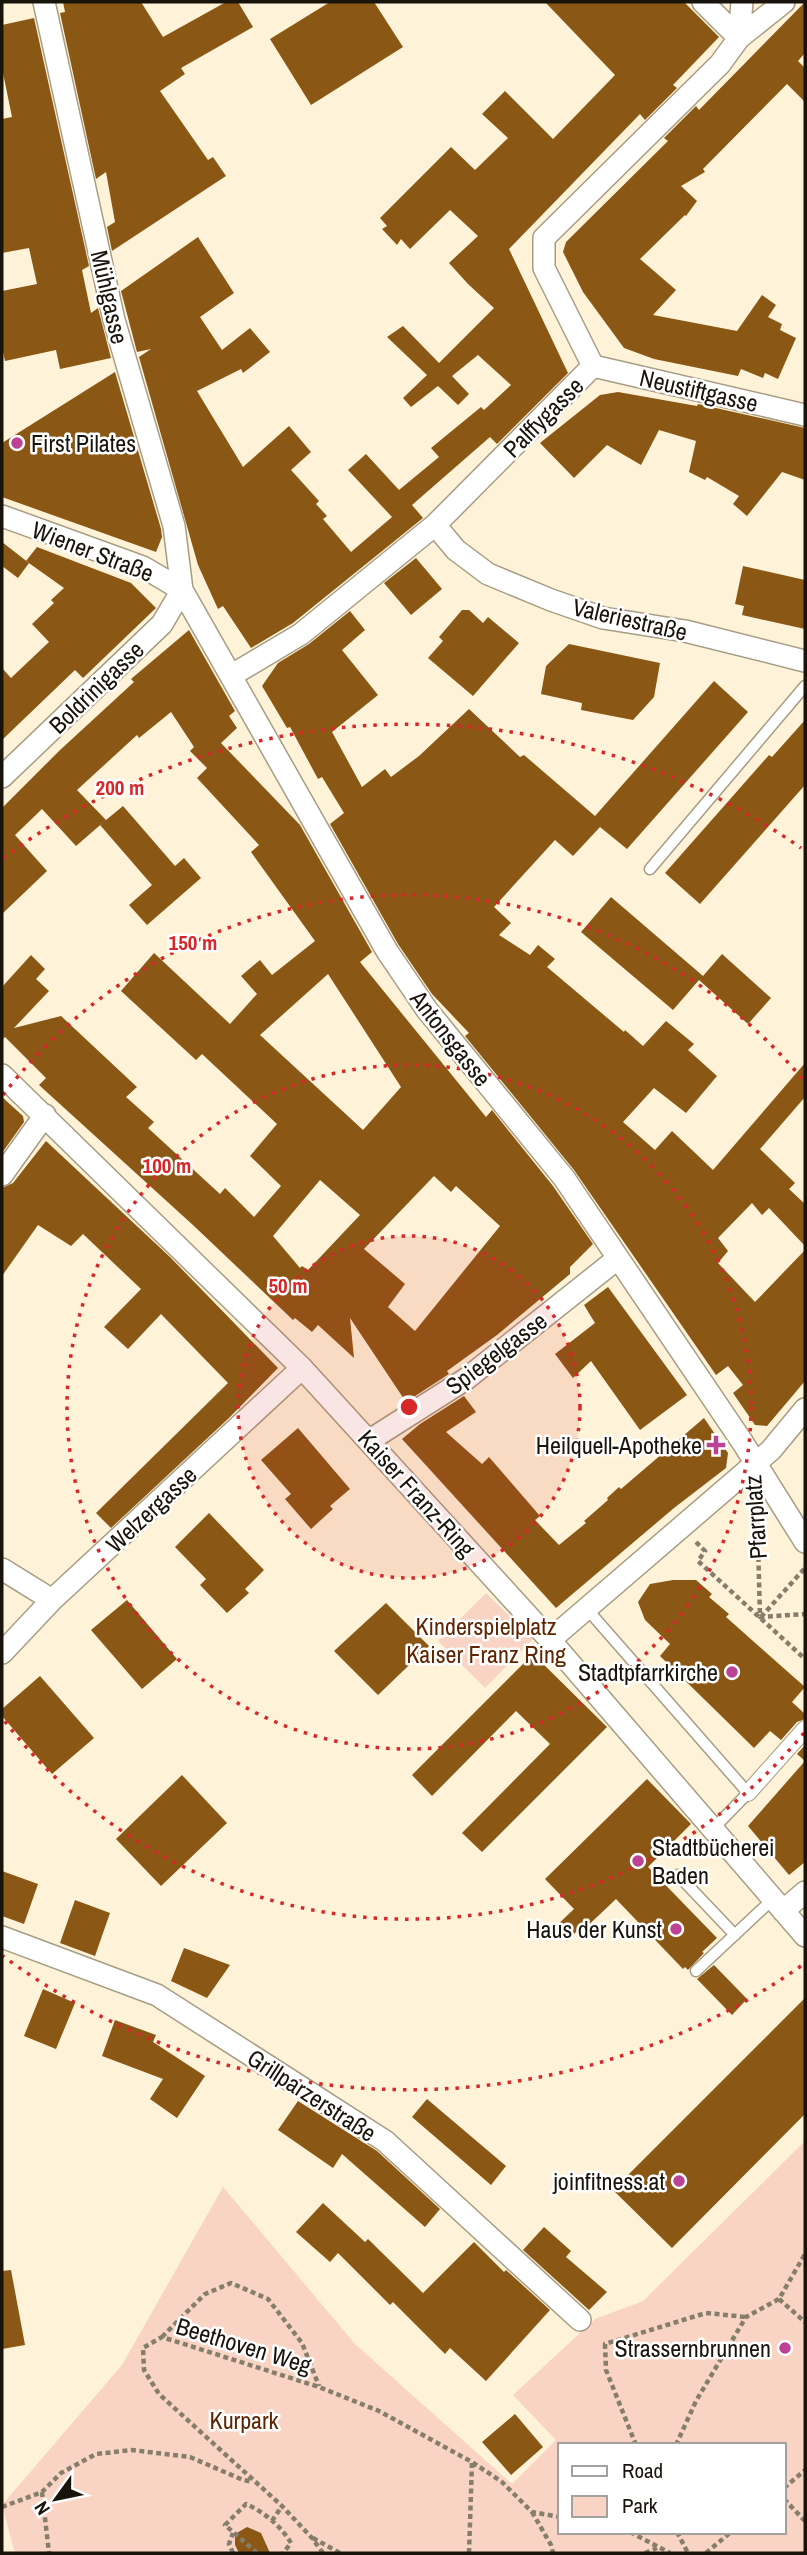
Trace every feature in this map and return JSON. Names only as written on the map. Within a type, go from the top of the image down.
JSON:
[{"type":"street","name":"Mühlgasse","points":[[44,2],[114,320],[173,527],[182,590]]},
{"type":"street","points":[[703,2],[739,38]]},
{"type":"street","points":[[739,38],[742,2]]},
{"type":"street","name":"Palffygasse","points":[[232,676],[301,634],[435,524],[593,366],[544,268],[544,238],[720,64],[739,38],[784,2]]},
{"type":"street","name":"Neustiftgasse","points":[[593,366],[805,415]]},
{"type":"street","name":"Wiener Straße","points":[[2,516],[143,567],[182,590]]},
{"type":"street","name":"Valeriestraße","points":[[435,524],[456,550],[488,574],[551,600],[603,618],[685,631],[805,660]]},
{"type":"street","name":"Antonsgasse","points":[[182,590],[400,971],[426,1010],[564,1178],[805,1542]]},
{"type":"street","name":"Boldrinigasse","points":[[2,777],[162,625],[182,590]]},
{"type":"street","name":"Kaiser Franz-Ring","points":[[2,1075],[302,1368],[370,1440],[550,1640],[805,1937]]},
{"type":"street","points":[[2,1175],[45,1115]]},
{"type":"street","name":"Spiegelgasse","points":[[370,1440],[466,1379],[617,1259]]},
{"type":"street","name":"Welzergasse","points":[[2,1653],[52,1601],[302,1368]]},
{"type":"street","name":"Pfarrplatz","points":[[550,1640],[771,1450],[805,1409]]},
{"type":"street","points":[[2,1569],[52,1601]]},
{"type":"street","points":[[748,1793],[805,1729]]},
{"type":"street","points":[[778,1905],[805,1892]]},
{"type":"street","name":"Grillparzerstraße","points":[[2,1937],[157,1995],[385,2141],[580,2320]]},
{"type":"lane","points":[[650,869],[805,686]]},
{"type":"lane","points":[[587,1609],[748,1793],[713,1829]]},
{"type":"lane","points":[[678,1875],[735,1935]]},
{"type":"lane","points":[[696,1971],[735,1935],[778,1905]]},
{"type":"path","name":"Pfarrplatz","points":[[757,1502],[760,1618]]},
{"type":"path","name":"Pfarrplatz","points":[[682,1528],[705,1551],[698,1561],[805,1659]]},
{"type":"path","points":[[760,1618],[805,1568]]},
{"type":"path","points":[[760,1618],[805,1614]]},
{"type":"path","points":[[677,2443],[696,2401],[746,2317],[779,2299],[805,2254]]},
{"type":"path","points":[[162,2337],[205,2294],[232,2283],[268,2299],[302,2343],[319,2387]]},
{"type":"path","points":[[779,2299],[805,2322]]},
{"type":"path","points":[[635,2443],[606,2370],[605,2344],[706,2313],[746,2317]]},
{"type":"path","name":"Beethoven Weg","points":[[254,2482],[159,2394],[144,2370],[143,2348],[162,2337],[319,2387],[379,2411],[472,2462],[502,2482],[532,2512],[553,2553]]},
{"type":"path","points":[[2,2507],[42,2492],[61,2473],[96,2454],[132,2450],[190,2457],[243,2480],[254,2482],[282,2506],[323,2553]]},
{"type":"path","points":[[469,2553],[472,2462]]},
{"type":"path","points":[[786,2485],[805,2470]]},
{"type":"path","points":[[42,2492],[49,2553]]},
{"type":"path","points":[[786,2501],[805,2521]]},
{"type":"path","points":[[257,2553],[225,2525],[246,2504],[272,2521],[290,2543],[283,2553]]},
{"type":"path","points":[[272,2521],[282,2506]]},
{"type":"path","points":[[532,2512],[558,2517]]},
{"type":"path","points":[[233,2533],[229,2544],[233,2553]]},
{"type":"path","points":[[634,2534],[670,2553]]},
{"type":"path","points":[[678,2534],[688,2553]]},
{"type":"path","points":[[706,2553],[730,2534]]},
{"type":"path","points":[[312,2538],[340,2553]]},
{"type":"path","points":[[645,2553],[658,2548]]},
{"type":"green space","name":"Kinderspielplatz Kaiser Franz Ring","points":[[486,1593],[533,1639],[485,1688],[438,1641]]},
{"type":"green space","name":"Kurpark","points":[[805,2141],[805,2553],[15,2553],[2,2505],[122,2365],[223,2187],[355,2344],[512,2484],[556,2440],[513,2395],[595,2319],[643,2301]]},
{"type":"building","points":[[63,2],[141,2],[163,37],[226,2],[238,2],[253,27],[181,68],[185,74],[160,91],[208,160],[213,157],[226,176],[112,251],[107,227],[115,222],[106,172],[96,179],[60,13],[65,12]]},
{"type":"building","points":[[330,2],[374,2],[403,47],[311,105],[270,39]]},
{"type":"building","points":[[545,2],[684,2],[719,37],[673,85],[677,88],[645,120],[640,114],[509,249],[568,373],[497,444],[490,437],[412,505],[423,518],[293,623],[251,648],[223,606],[218,609],[198,565],[139,357],[151,349],[137,352],[121,291],[198,237],[234,293],[200,317],[222,350],[250,328],[270,352],[243,373],[241,369],[197,391],[243,467],[289,426],[311,452],[291,470],[319,501],[316,504],[327,516],[323,519],[351,552],[392,517],[348,470],[366,454],[399,490],[439,457],[431,448],[481,407],[484,410],[511,385],[478,355],[452,376],[469,394],[458,405],[438,386],[411,407],[403,398],[427,375],[387,337],[403,326],[439,363],[494,308],[449,263],[478,236],[450,210],[410,249],[401,239],[397,245],[382,229],[387,226],[380,218],[451,147],[475,170],[508,138],[482,114],[505,91],[553,139],[615,75]]},
{"type":"building","points":[[805,2],[805,53],[798,61],[805,68],[805,102],[787,84],[703,169],[705,172],[681,186],[697,201],[686,216],[640,259],[676,290],[653,315],[737,331],[762,295],[776,305],[768,317],[782,324],[780,330],[796,338],[778,379],[765,373],[763,378],[741,369],[738,376],[654,359],[624,348],[583,292],[563,252],[566,242],[668,141],[664,138],[696,106],[699,110]]},
{"type":"building","points":[[34,18],[89,266],[82,270],[91,313],[98,308],[111,358],[60,369],[56,350],[5,361],[2,347],[2,291],[37,284],[29,248],[2,253],[2,119],[12,117],[2,68],[2,25]]},
{"type":"building","points":[[115,372],[161,529],[162,537],[156,552],[2,497],[2,443]]},
{"type":"building","points":[[618,392],[697,406],[698,404],[805,428],[805,480],[782,472],[747,516],[733,504],[739,496],[707,477],[705,480],[689,472],[696,441],[659,430],[641,465],[607,445],[574,478],[540,443],[600,395]]},
{"type":"building","points":[[2,542],[29,563],[18,578],[2,566]]},
{"type":"building","points":[[37,547],[131,583],[156,608],[83,678],[75,670],[2,740],[2,668],[11,678],[49,642],[32,624],[54,603],[51,600],[64,588],[26,561]]},
{"type":"building","points":[[416,558],[442,589],[411,615],[384,583]]},
{"type":"building","points":[[743,566],[805,580],[805,629],[742,615],[744,606],[735,604]]},
{"type":"building","points":[[462,610],[469,610],[483,623],[488,617],[519,643],[473,696],[428,658],[443,641],[439,637]]},
{"type":"building","points":[[350,611],[365,630],[342,650],[378,695],[332,732],[362,787],[385,769],[391,777],[419,756],[469,709],[520,757],[524,755],[595,816],[714,681],[748,712],[627,849],[600,827],[573,856],[555,840],[494,907],[511,923],[499,935],[530,955],[538,945],[555,959],[547,967],[624,1032],[625,1030],[643,1046],[666,1021],[694,1044],[688,1050],[717,1076],[686,1113],[654,1088],[623,1122],[655,1150],[672,1131],[713,1170],[805,1063],[805,1097],[760,1149],[795,1183],[789,1189],[805,1204],[805,1246],[769,1208],[762,1215],[752,1203],[718,1238],[728,1251],[718,1263],[755,1302],[805,1250],[805,1381],[767,1426],[755,1425],[733,1393],[743,1385],[728,1366],[716,1375],[574,1170],[465,1036],[469,1033],[432,994],[398,944],[330,824],[344,813],[322,777],[318,779],[290,727],[287,728],[262,686],[278,663],[309,644]]},
{"type":"building","points":[[189,630],[235,711],[229,716],[237,728],[221,743],[300,825],[372,952],[360,962],[486,1117],[492,1110],[553,1186],[593,1244],[570,1267],[570,1274],[497,1335],[447,1371],[449,1374],[406,1402],[350,1318],[354,1358],[318,1325],[312,1332],[295,1318],[293,1320],[39,1085],[46,1078],[5,1037],[2,1040],[2,987],[31,955],[45,969],[36,979],[49,991],[14,1028],[61,1016],[137,1087],[126,1097],[154,1122],[148,1128],[220,1194],[225,1188],[254,1217],[281,1186],[250,1156],[277,1124],[202,1054],[196,1060],[121,991],[154,953],[230,1024],[257,994],[241,976],[260,960],[272,975],[315,941],[251,852],[259,845],[197,778],[207,768],[190,751],[194,747],[171,712],[139,738],[137,735],[77,790],[106,820],[76,846],[42,809],[15,835],[47,871],[2,914],[2,808],[134,682],[131,679]],"holes":[[[328,974],[401,1087],[363,1130],[260,1035]],[[434,1176],[451,1192],[456,1186],[500,1226],[415,1331],[388,1307],[405,1284],[364,1249]],[[320,1180],[360,1215],[308,1270],[302,1266],[300,1268],[273,1236]]]},
{"type":"building","points":[[569,644],[660,663],[654,697],[633,720],[581,710],[582,703],[541,694],[546,666]]},
{"type":"building","points":[[805,720],[805,785],[700,904],[665,873],[769,755],[772,757]]},
{"type":"building","points":[[123,806],[175,866],[184,858],[201,878],[147,925],[129,905],[152,885],[100,825]]},
{"type":"building","points":[[611,897],[703,976],[722,954],[771,998],[748,1024],[699,980],[673,1010],[581,932]]},
{"type":"building","points":[[2,1097],[23,1116],[24,1122],[2,1153]]},
{"type":"building","points":[[46,1141],[170,1257],[278,1368],[229,1418],[111,1528],[96,1513],[228,1383],[161,1314],[128,1349],[104,1327],[141,1289],[83,1234],[71,1246],[38,1225],[2,1276],[2,1188],[13,1183]]},
{"type":"building","points":[[608,1287],[687,1395],[640,1430],[591,1361],[573,1378],[555,1354],[595,1323],[584,1305]]},
{"type":"building","points":[[464,1396],[476,1412],[446,1432],[482,1464],[489,1457],[540,1516],[535,1520],[559,1545],[586,1523],[584,1521],[619,1487],[621,1489],[704,1418],[728,1453],[726,1468],[674,1508],[556,1608],[402,1439]]},
{"type":"building","points":[[298,1428],[350,1489],[330,1506],[333,1509],[311,1529],[285,1499],[291,1494],[261,1460]]},
{"type":"building","points":[[209,1513],[264,1570],[245,1589],[249,1593],[227,1613],[200,1585],[206,1579],[175,1547]]},
{"type":"building","name":"Stadtpfarrkirche","points":[[696,1580],[712,1594],[709,1597],[729,1614],[726,1617],[805,1687],[792,1702],[805,1714],[805,1719],[797,1722],[781,1740],[770,1731],[754,1748],[660,1656],[670,1644],[645,1620],[638,1602],[650,1584]]},
{"type":"building","points":[[127,1600],[177,1659],[142,1689],[91,1630]]},
{"type":"building","points":[[386,1603],[429,1646],[378,1695],[334,1651]]},
{"type":"building","points":[[533,1654],[607,1727],[482,1852],[462,1833],[550,1744],[516,1711],[432,1796],[412,1775]]},
{"type":"building","points":[[40,1676],[94,1738],[52,1774],[2,1716],[2,1709]]},
{"type":"building","points":[[805,1745],[805,1761],[797,1754]]},
{"type":"building","points":[[805,1761],[805,1862],[789,1875],[748,1826]]},
{"type":"building","points":[[182,1775],[227,1823],[161,1886],[116,1839]]},
{"type":"building","points":[[647,1779],[691,1824],[648,1867],[717,1938],[688,1970],[685,1967],[683,1969],[616,1899],[578,1935],[576,1932],[567,1941],[554,1928],[574,1909],[545,1879]]},
{"type":"building","points":[[2,1871],[38,1884],[24,1924],[2,1916]]},
{"type":"building","points":[[75,1900],[110,1913],[95,1956],[60,1943]]},
{"type":"building","points":[[184,1948],[230,1965],[207,1998],[171,1981]]},
{"type":"building","points":[[714,1965],[747,1999],[732,2015],[697,1979]]},
{"type":"building","points":[[43,1989],[75,2003],[56,2049],[24,2036]]},
{"type":"building","points":[[805,1998],[805,2114],[672,2248],[613,2190]]},
{"type":"building","points":[[115,2020],[156,2035],[153,2042],[205,2076],[177,2118],[150,2099],[163,2079],[102,2056]]},
{"type":"building","points":[[427,2099],[506,2166],[491,2185],[412,2117]]},
{"type":"building","points":[[298,2101],[377,2151],[440,2209],[425,2227],[342,2154],[333,2168],[278,2130]]},
{"type":"building","points":[[323,2203],[365,2242],[368,2239],[423,2293],[474,2242],[504,2272],[506,2270],[550,2310],[486,2381],[450,2348],[445,2354],[393,2302],[390,2305],[338,2253],[330,2262],[296,2232]]},
{"type":"building","points":[[544,2227],[571,2251],[566,2257],[607,2292],[589,2310],[523,2250]]},
{"type":"building","points":[[11,2270],[25,2345],[2,2349],[2,2271]]},
{"type":"building","points":[[515,2414],[543,2447],[511,2475],[482,2442]]},
{"type":"building","points":[[247,2527],[261,2533],[270,2553],[239,2553],[235,2545],[235,2534]]},
{"type":"place","name":"First Pilates","points":[[17,443]]},
{"type":"place","name":"Heilquell-Apotheke","points":[[716,1445]]},
{"type":"place","name":"Stadtpfarrkirche","points":[[732,1672]]},
{"type":"place","name":"Stadtbücherei Baden","points":[[638,1861]]},
{"type":"place","name":"Haus der Kunst","points":[[676,1929]]},
{"type":"place","name":"joinfitness.at","points":[[679,2181]]},
{"type":"place","name":"Strassernbrunnen","points":[[785,2348]]}]
